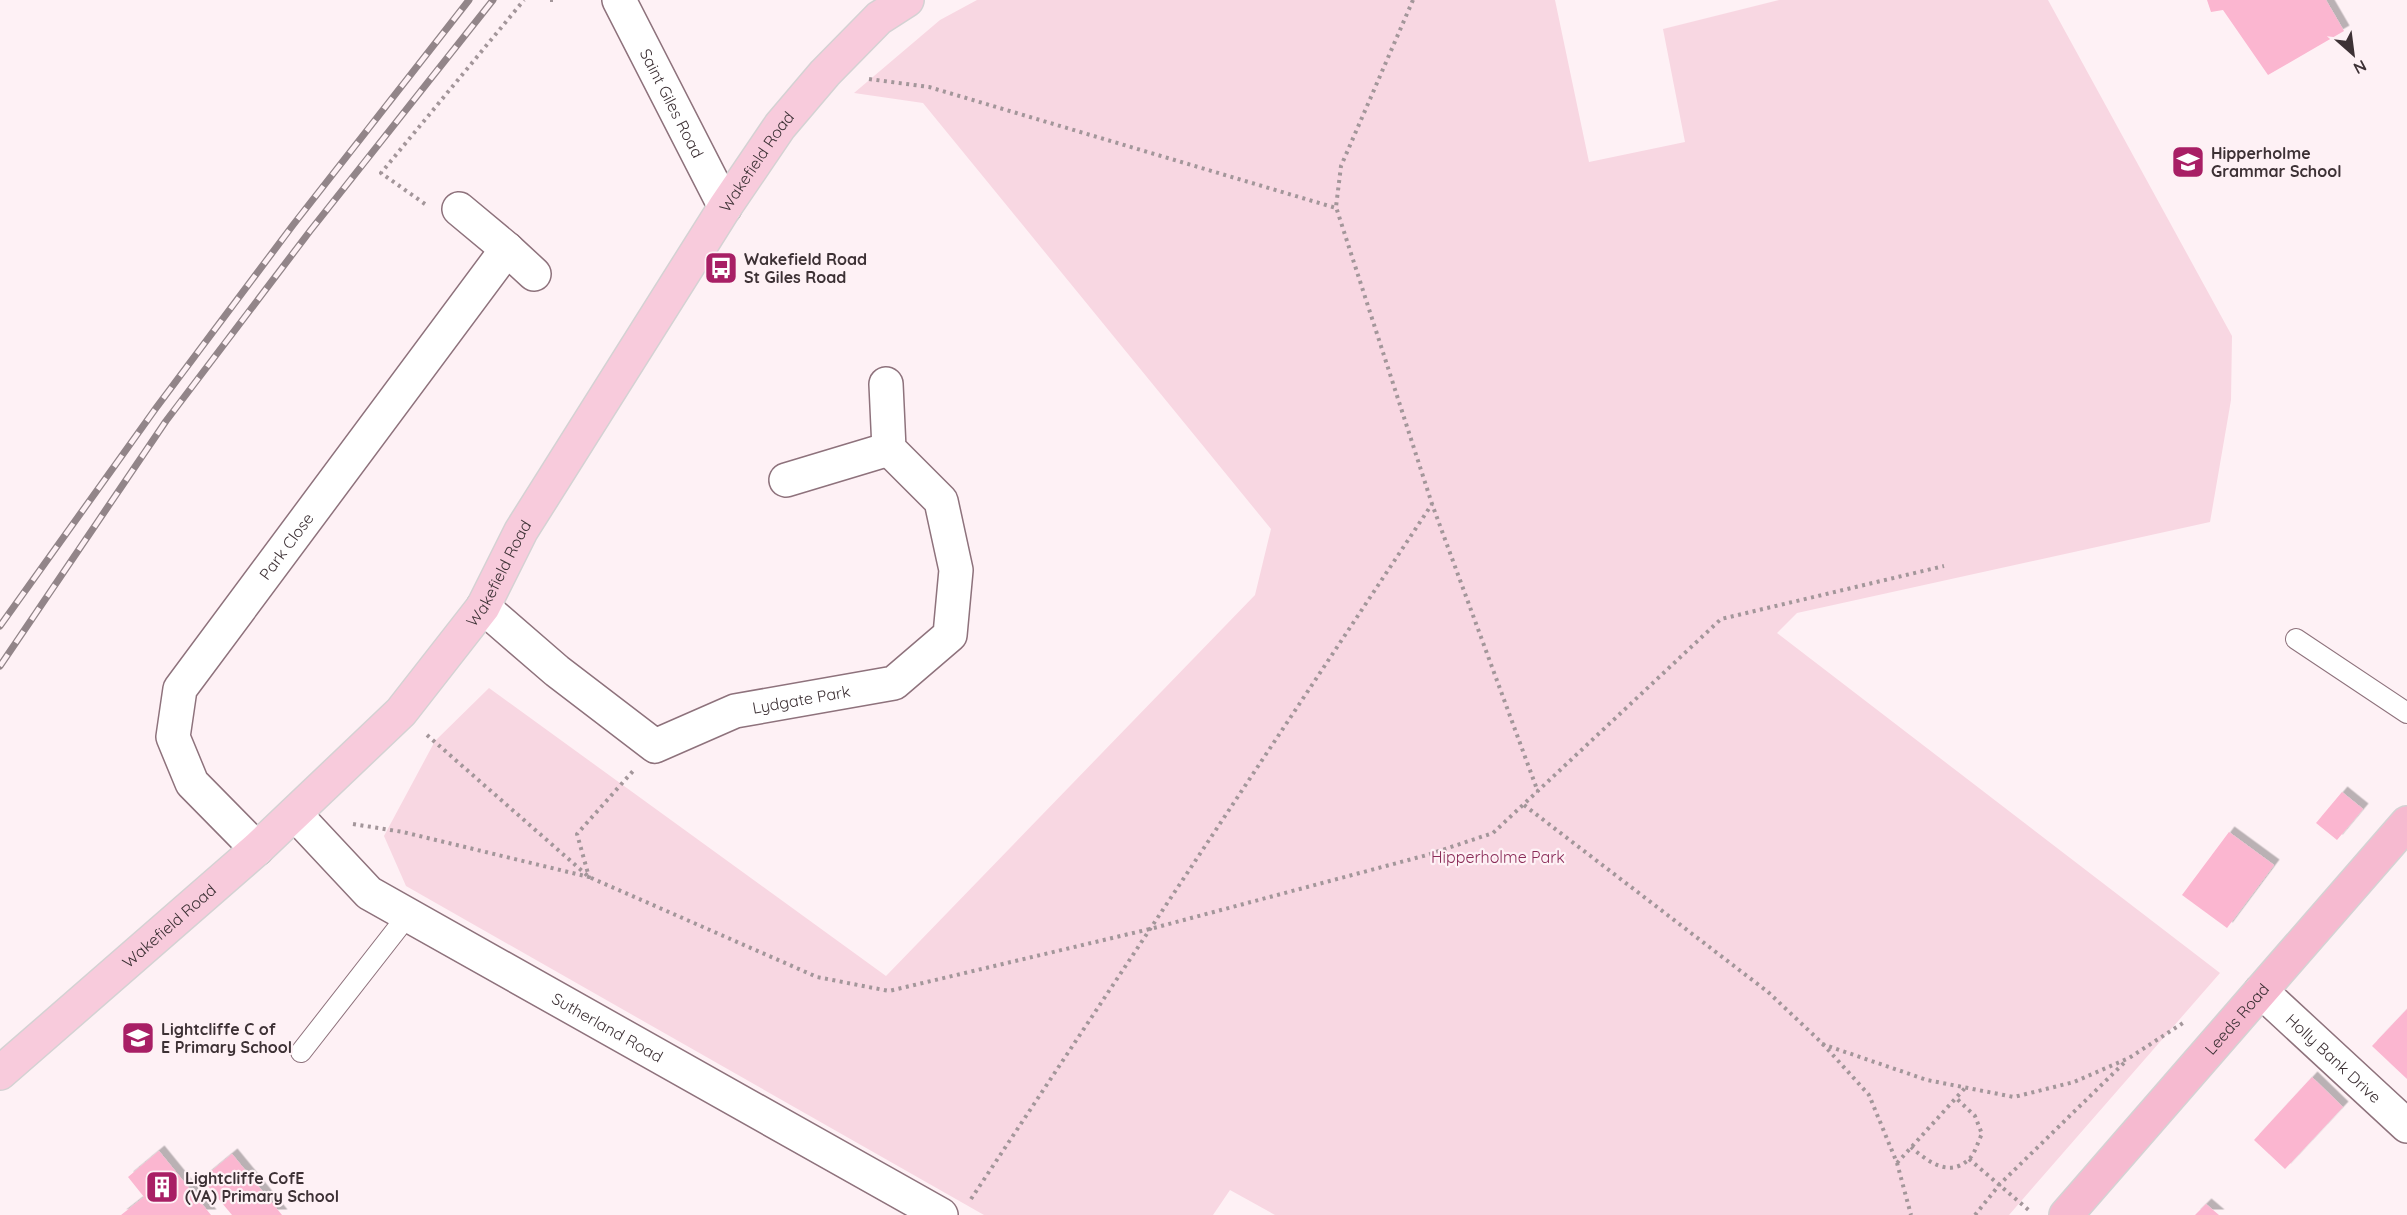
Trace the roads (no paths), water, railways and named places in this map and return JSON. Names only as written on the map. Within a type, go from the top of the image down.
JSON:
[{"type":"highway","name":"Leeds Road","points":[[2066,1215],[2407,824]]},
{"type":"main road","name":"Wakefield Road","points":[[0,1073],[295,814],[401,712],[483,607],[521,531],[725,207],[780,126],[825,73],[879,18],[907,0]]},
{"type":"street","name":"Saint Giles Road","points":[[619,0],[725,207]]},
{"type":"street","points":[[459,209],[534,274]]},
{"type":"street","name":"Park Close","points":[[256,849],[192,783],[173,737],[180,689],[507,249]]},
{"type":"street","points":[[786,480],[889,449],[886,384]]},
{"type":"street","name":"Lydgate Park","points":[[483,607],[557,671],[655,746],[735,711],[894,683],[950,635],[956,570],[941,501],[889,449]]},
{"type":"street","name":"Sutherland Road","points":[[295,814],[369,893],[954,1210]]},
{"type":"street","name":"Holly Bank Drive","points":[[2261,991],[2407,1126]]},
{"type":"lane","points":[[2296,639],[2407,713]]},
{"type":"lane","points":[[301,1052],[408,915]]},
{"type":"railway","points":[[0,626],[156,408],[293,225],[469,0]]},
{"type":"railway","points":[[0,666],[166,421],[310,231],[493,0]]},
{"type":"place","name":"Hipperholme Grammar School","points":[[2188,162]]},
{"type":"place","name":"Wakefield Road St Giles Road","points":[[721,268]]},
{"type":"place","name":"Lightcliffe C of E Primary School","points":[[138,1038]]},
{"type":"place","name":"Lightcliffe CofE (VA) Primary School","points":[[162,1187]]},
{"type":"park label","name":"Hipperholme Park","points":[[1498,857]]}]
